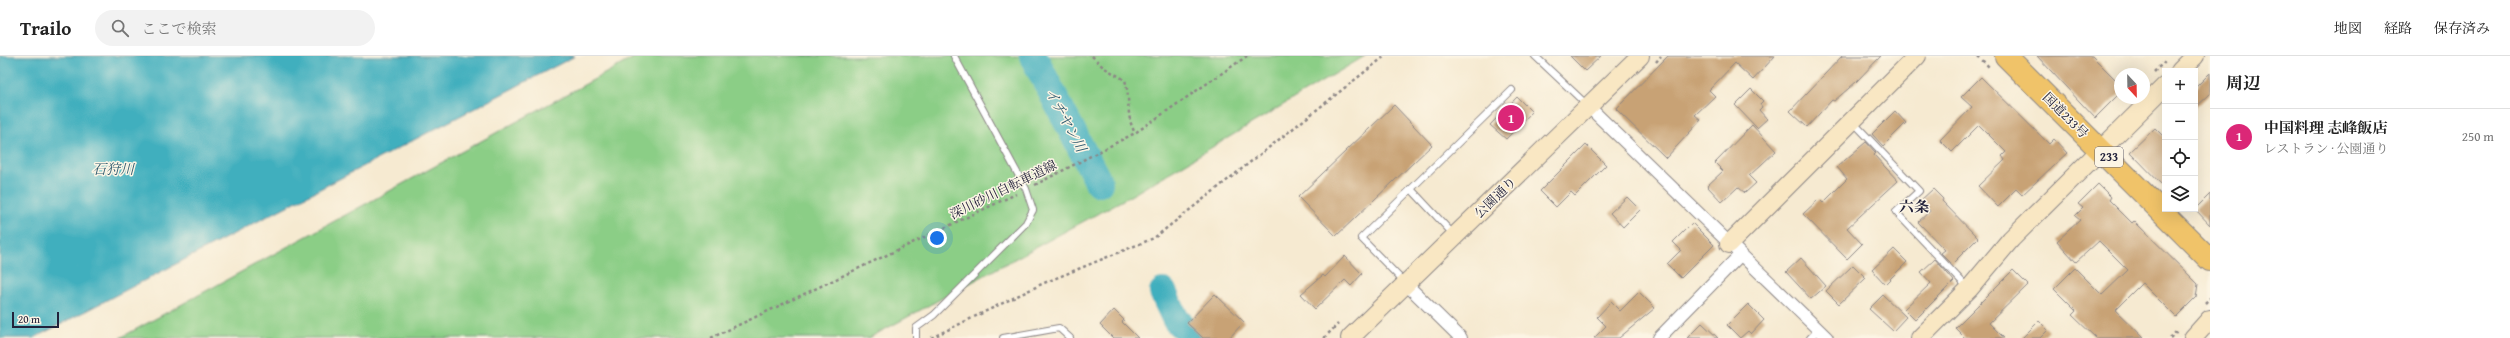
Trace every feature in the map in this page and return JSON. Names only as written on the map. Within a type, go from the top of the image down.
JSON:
[{"type":"highway","name":"国道233号","points":[[2006,56],[2101,149],[2210,260]]},
{"type":"street","name":"公園通り","points":[[1350,338],[1640,56]]},
{"type":"street","points":[[1660,338],[1735,249],[1852,122],[1917,56]]},
{"type":"street","points":[[2183,68],[2195,56]]},
{"type":"street","points":[[1920,338],[1968,289],[2010,239],[2162,89]]},
{"type":"street","points":[[1588,106],[1735,249],[1818,335]]},
{"type":"street","points":[[1406,284],[1461,338]]},
{"type":"street","points":[[2193,338],[2210,319]]},
{"type":"lane","points":[[916,338],[916,328],[934,315],[1026,223],[1033,210],[1026,190],[954,56]]},
{"type":"lane","points":[[1535,56],[1588,106]]},
{"type":"lane","points":[[1406,284],[1361,238],[1512,90]]},
{"type":"lane","points":[[1852,122],[1919,191],[1896,212],[1968,289]]},
{"type":"lane","points":[[1411,189],[1455,236]]},
{"type":"lane","points":[[1003,338],[1059,328],[1070,338]]},
{"type":"path","points":[[1092,56],[1103,67],[1125,80],[1129,94],[1128,121],[1135,133]]},
{"type":"path","name":"深川砂川自転車道線","points":[[711,338],[1064,171],[1135,133],[1247,56]]},
{"type":"path","points":[[931,338],[1044,283],[1154,238],[1385,56]]},
{"type":"path","points":[[2150,76],[2170,56]]},
{"type":"green space","points":[[637,56],[1365,56],[1132,195],[869,338],[120,338]]},
{"type":"water","name":"石狩川","points":[[0,56],[575,56],[34,338],[0,338]]},
{"type":"building","points":[[1570,56],[1601,56],[1585,71]]},
{"type":"building","points":[[1668,56],[1775,56],[1753,80],[1735,63],[1709,90],[1715,96],[1695,115],[1701,120],[1666,158],[1616,109]]},
{"type":"building","points":[[1842,56],[1881,56],[1856,82],[1834,101],[1832,100],[1807,127],[1790,111]]},
{"type":"building","points":[[2037,56],[2092,56],[2114,78],[2114,99],[2095,118]]},
{"type":"building","points":[[2210,73],[2210,94],[2198,105],[2198,104],[2198,85]]},
{"type":"building","points":[[1981,77],[2049,144],[2054,139],[2067,153],[2022,195],[2016,189],[1998,207],[1978,186],[2005,160],[2002,156],[2006,152],[1979,125],[1952,152],[1940,140],[1972,107],[1961,97]]},
{"type":"building","points":[[1751,89],[1763,101],[1760,104],[1762,107],[1759,110],[1767,119],[1757,128],[1735,105]]},
{"type":"building","points":[[1517,97],[1532,112],[1506,139],[1490,125]]},
{"type":"building","points":[[1394,105],[1432,145],[1336,236],[1298,197]]},
{"type":"building","points":[[1895,111],[1906,123],[1883,146],[1872,134]]},
{"type":"building","points":[[1752,125],[1776,151],[1749,176],[1756,183],[1745,193],[1738,187],[1722,202],[1707,186],[1723,171],[1715,163]]},
{"type":"building","points":[[2155,128],[2162,135],[2162,185],[2130,152]]},
{"type":"building","points":[[1866,142],[1876,153],[1874,155],[1898,181],[1847,228],[1862,244],[1847,259],[1803,214],[1819,199],[1823,203],[1847,179],[1837,167]]},
{"type":"building","points":[[1586,145],[1606,165],[1575,196],[1571,192],[1556,207],[1540,191]]},
{"type":"building","points":[[2098,184],[2111,197],[2109,200],[2132,223],[2134,221],[2198,284],[2196,297],[2176,317],[2142,283],[2115,310],[2144,338],[2096,338],[2072,315],[2076,311],[2054,289],[2075,268],[2102,295],[2128,270],[2099,241],[2076,262],[2057,241],[2080,220],[2075,216],[2083,208],[2078,204]]},
{"type":"building","points":[[1933,189],[1943,199],[1942,201],[1978,238],[1952,264],[1941,253],[1945,250],[1918,222],[1930,211],[1920,201]]},
{"type":"building","points":[[2210,194],[2210,225],[2198,212],[2198,206]]},
{"type":"building","points":[[1627,197],[1640,210],[1623,227],[1610,213]]},
{"type":"building","points":[[1692,223],[1714,245],[1681,278],[1667,264],[1681,250],[1673,242]]},
{"type":"building","points":[[1894,249],[1907,262],[1885,284],[1872,270]]},
{"type":"building","points":[[1345,256],[1362,274],[1351,286],[1345,280],[1315,309],[1301,294],[1323,275],[1325,277]]},
{"type":"building","points":[[1801,258],[1826,286],[1811,299],[1786,272]]},
{"type":"building","points":[[1935,259],[1954,281],[1915,320],[1904,309],[1931,283],[1921,272]]},
{"type":"building","points":[[1853,265],[1866,278],[1839,304],[1826,291]]},
{"type":"building","points":[[2013,270],[2028,285],[1989,323],[2004,338],[1965,338],[1955,328]]},
{"type":"building","points":[[1639,292],[1655,308],[1619,338],[1594,338],[1606,326],[1597,317],[1611,302],[1620,311]]},
{"type":"building","points":[[1215,294],[1244,322],[1229,338],[1203,338],[1187,323]]},
{"type":"building","points":[[1883,295],[1906,317],[1893,331],[1869,309]]},
{"type":"building","points":[[1748,304],[1764,320],[1751,334],[1748,331],[1740,338],[1727,325]]},
{"type":"building","points":[[1114,310],[1124,320],[1122,322],[1138,338],[1113,338],[1100,325]]},
{"type":"building","points":[[2039,321],[2048,330],[2040,338],[2022,338]]},
{"type":"building","points":[[1702,323],[1718,338],[1687,338]]},
{"type":"waterway","name":"イチヤン川","points":[[1033,56],[1099,183]]},
{"type":"waterway","name":"イチヤン川","points":[[1163,292],[1176,320],[1195,338]]},
{"type":"place","name":"中国料理 志峰飯店","points":[[1511,118]]},
{"type":"district","name":"六条","points":[[1914,207]]}]
